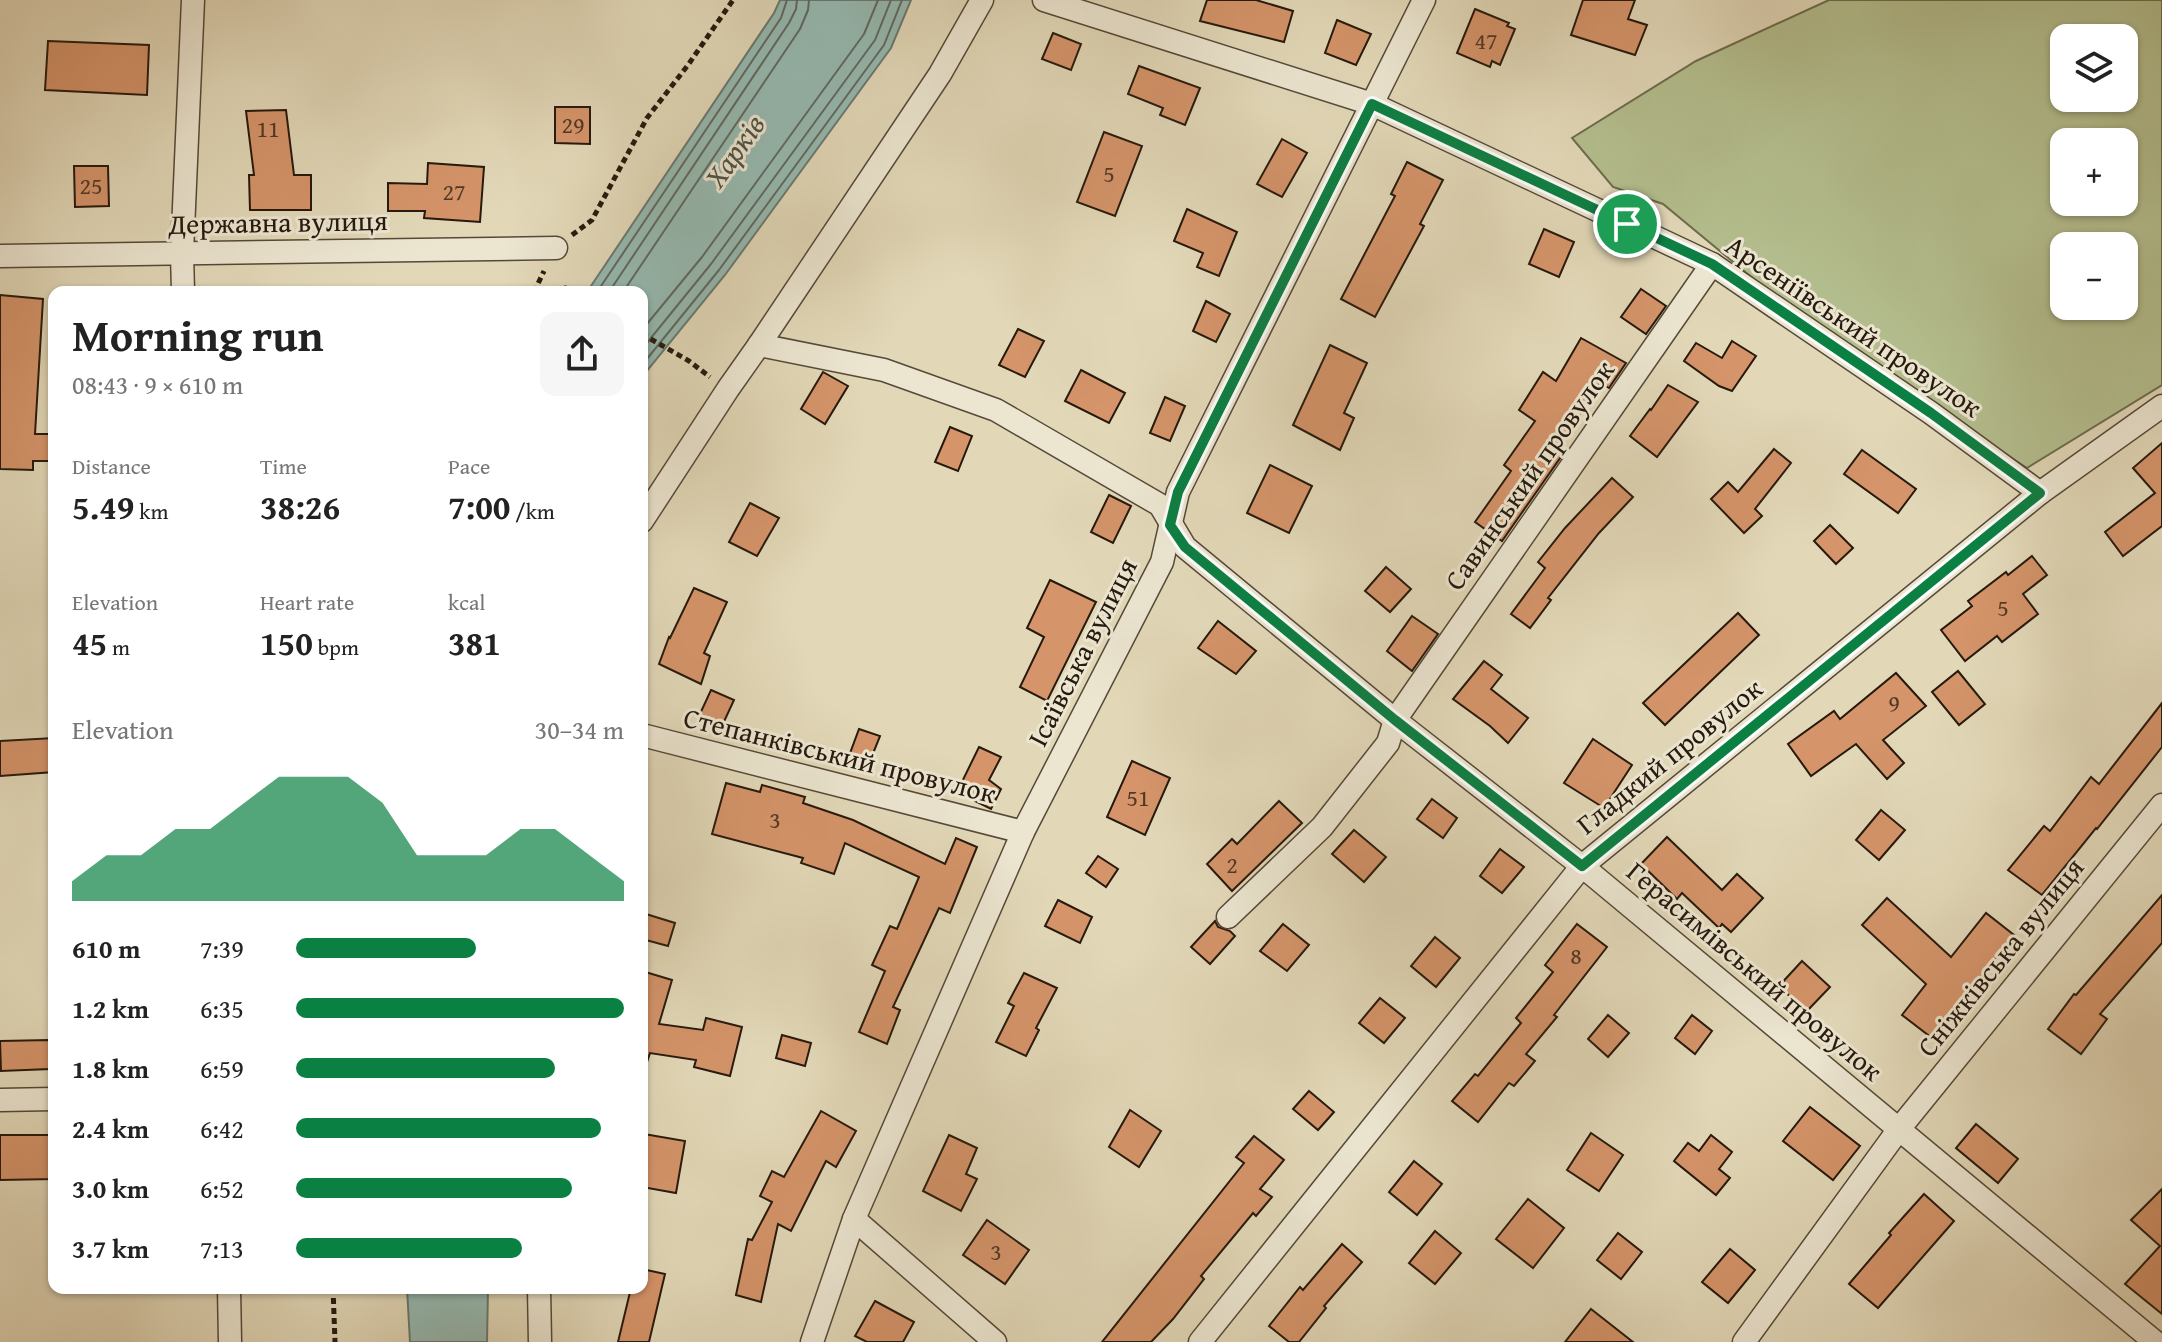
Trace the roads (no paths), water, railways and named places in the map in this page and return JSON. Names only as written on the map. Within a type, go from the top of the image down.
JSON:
[{"type":"street","points":[[183,286],[193,0]]},
{"type":"street","points":[[648,512],[940,74],[982,0]]},
{"type":"street","name":"Арсеніївський провулок","points":[[1044,0],[1372,104],[1712,264],[1931,413],[2040,493]]},
{"type":"street","name":"Ісаївська вулиця","points":[[812,1342],[854,1219],[1023,832],[1162,562],[1178,492],[1424,0]]},
{"type":"street","name":"Державна вулиця","points":[[0,256],[556,248]]},
{"type":"street","name":"Савинський провулок","points":[[1228,917],[1322,827],[1388,743],[1395,720],[1712,264]]},
{"type":"street","name":"Герасимівський провулок","points":[[759,345],[884,370],[996,410],[1160,505],[1185,547],[1395,720],[1582,866],[2155,1342]]},
{"type":"street","name":"Гладкий провулок","points":[[1200,1342],[1582,866],[2040,493],[2162,406]]},
{"type":"street","name":"Степанківський провулок","points":[[648,737],[1023,832]]},
{"type":"street","name":"Сніжківська вулиця","points":[[1744,1342],[1899,1129],[2162,805]]},
{"type":"street","points":[[0,1100],[48,1099]]},
{"type":"street","points":[[854,1219],[995,1342]]},
{"type":"street","points":[[229,1294],[230,1342]]},
{"type":"street","points":[[539,1294],[540,1342]]},
{"type":"water","name":"Харків","points":[[780,0],[911,0],[891,48],[725,275],[648,370],[648,286],[591,286]]},
{"type":"water","points":[[407,1294],[488,1294],[487,1342],[410,1342]]}]
